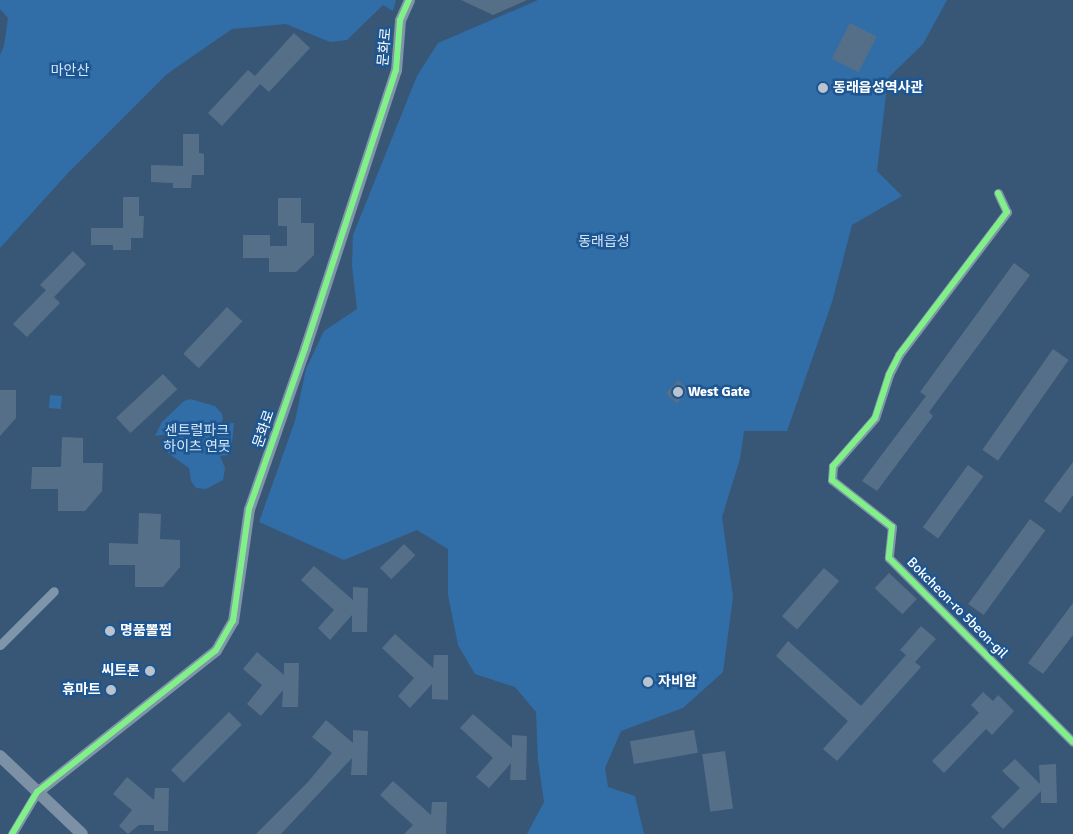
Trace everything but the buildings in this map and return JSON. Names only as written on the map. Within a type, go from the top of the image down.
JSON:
[{"type":"main road","points":[[0,756],[82,834]]},
{"type":"street","name":"문화로","points":[[37,792],[216,650],[233,621],[243,540],[250,509],[396,70],[400,20],[409,0]]},
{"type":"street","name":"Bokcheon-ro 5beon-gil","points":[[998,193],[1007,212],[898,355],[889,375],[875,418],[833,466],[832,480],[892,527],[890,558],[1073,742]]},
{"type":"street","points":[[0,645],[54,591]]},
{"type":"street","points":[[12,834],[37,792]]},
{"type":"green space","name":"마안산","points":[[0,0],[396,0],[393,11],[383,5],[347,40],[330,42],[286,24],[232,29],[167,74],[68,173],[0,248],[0,55],[4,46],[8,18],[0,9]]},
{"type":"green space","name":"동래읍성","points":[[538,0],[947,0],[923,44],[888,78],[877,171],[902,196],[852,225],[832,302],[787,431],[744,431],[740,459],[722,517],[733,597],[723,672],[683,708],[621,731],[605,768],[608,787],[635,796],[644,834],[527,834],[544,802],[538,760],[536,712],[515,687],[475,674],[458,645],[448,595],[448,549],[417,530],[344,560],[259,522],[295,421],[306,369],[324,331],[357,309],[352,266],[353,235],[417,76],[438,43]]},
{"type":"green space","points":[[50,395],[62,396],[61,409],[49,408]]},
{"type":"green space","name":"센트럴파크 하이츠 연못","points":[[190,399],[215,406],[222,414],[223,420],[220,424],[234,423],[231,452],[229,455],[220,456],[225,468],[223,480],[206,489],[196,488],[191,481],[189,468],[168,453],[168,434],[155,436],[162,422],[184,401]]},
{"type":"cycle path","points":[[12,834],[37,792],[216,650],[233,621],[249,509],[305,348],[396,70],[400,20],[409,0]]},
{"type":"cycle path","points":[[998,193],[1007,212],[899,355],[889,375],[875,418],[833,466],[832,480],[892,527],[889,558],[1073,742]]},
{"type":"place","name":"동래읍성역사관","points":[[823,88]]},
{"type":"place","name":"West Gate","points":[[678,392]]},
{"type":"place","name":"명품뽈찜","points":[[110,631]]},
{"type":"place","name":"씨트론","points":[[150,671]]},
{"type":"place","name":"자비암","points":[[648,682]]},
{"type":"place","name":"휴마트","points":[[111,690]]}]
